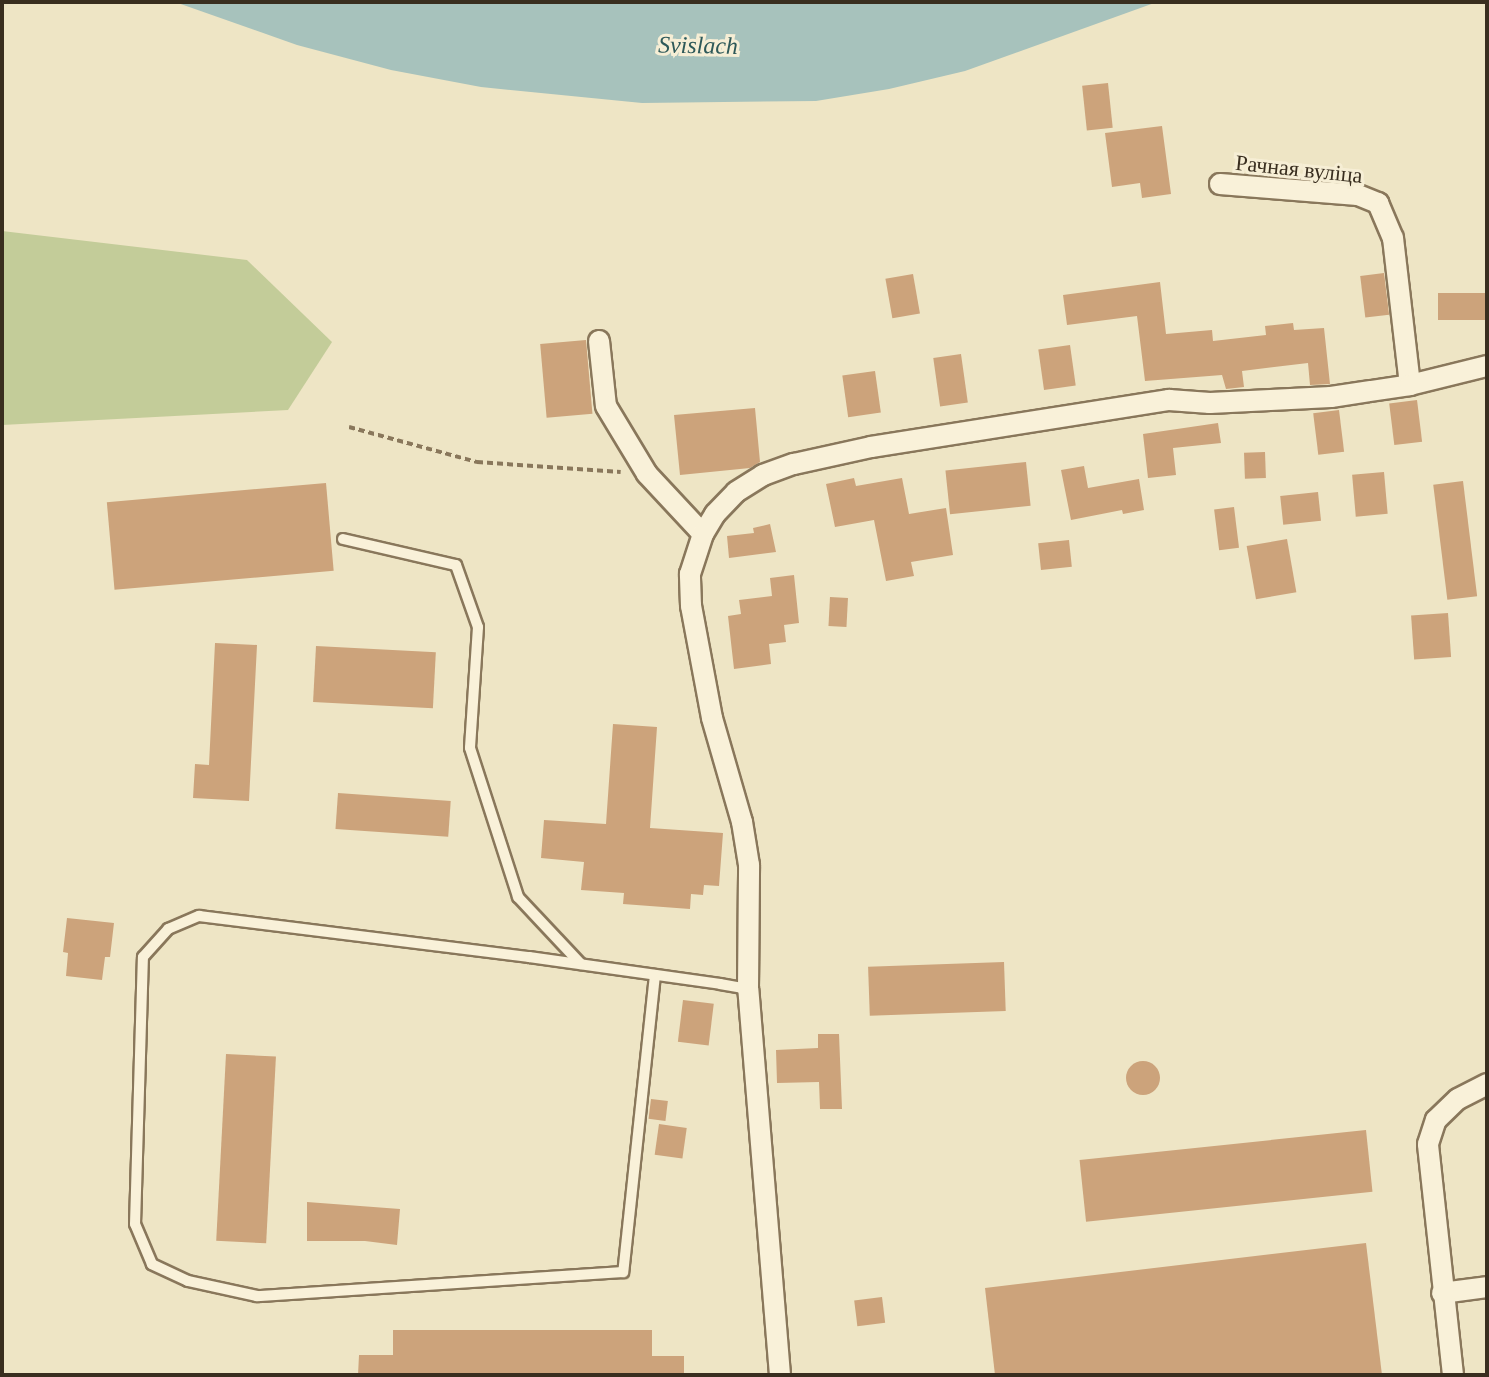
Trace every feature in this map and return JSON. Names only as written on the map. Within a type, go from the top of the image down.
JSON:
[{"type":"street","name":"Рачная вуліца","points":[[1220,184],[1358,195],[1378,203],[1393,238],[1410,385]]},
{"type":"street","points":[[599,341],[606,406],[647,474],[703,534]]},
{"type":"street","points":[[780,1375],[748,989],[749,865],[742,822],[712,718],[691,606],[690,574],[703,534],[736,492],[763,475],[794,464],[871,447],[1169,400],[1210,403],[1331,397],[1410,385],[1487,366]]},
{"type":"street","points":[[1453,1375],[1428,1144],[1436,1120],[1458,1099],[1487,1084]]},
{"type":"street","points":[[1442,1293],[1487,1287]]},
{"type":"lane","points":[[343,539],[456,565],[478,627],[470,748],[518,897],[581,964]]},
{"type":"lane","points":[[655,975],[623,1272],[257,1296],[188,1281],[152,1264],[135,1224],[143,957],[168,929],[199,916],[581,964],[655,975],[748,989]]},
{"type":"path","points":[[349,427],[477,462],[647,474]]},
{"type":"green space","points":[[2,231],[247,260],[332,342],[288,410],[2,425]]},
{"type":"water","name":"Svislach","points":[[175,2],[1157,2],[965,71],[889,89],[816,101],[642,103],[481,87],[391,70],[297,45]]},
{"type":"building","points":[[1108,83],[1113,128],[1087,130],[1082,86]]},
{"type":"building","points":[[1162,126],[1171,194],[1142,198],[1140,183],[1112,187],[1105,133]]},
{"type":"building","points":[[1384,273],[1389,315],[1365,318],[1360,276]]},
{"type":"building","points":[[913,274],[920,313],[892,318],[885,279]]},
{"type":"building","points":[[1160,282],[1166,334],[1212,330],[1213,341],[1266,335],[1265,326],[1293,323],[1294,330],[1324,328],[1330,384],[1310,385],[1308,363],[1242,371],[1244,387],[1226,389],[1222,375],[1145,381],[1137,316],[1067,325],[1063,295]]},
{"type":"building","points":[[1438,293],[1487,293],[1487,320],[1438,320]]},
{"type":"building","points":[[586,340],[592,414],[547,418],[540,344]]},
{"type":"building","points":[[1070,345],[1076,386],[1044,390],[1038,349]]},
{"type":"building","points":[[961,354],[968,403],[940,406],[933,358]]},
{"type":"building","points":[[875,371],[881,413],[848,417],[842,376]]},
{"type":"building","points":[[1417,400],[1422,442],[1394,445],[1389,403]]},
{"type":"building","points":[[755,408],[760,462],[750,468],[680,475],[674,415]]},
{"type":"building","points":[[1339,410],[1344,452],[1318,455],[1313,413]]},
{"type":"building","points":[[1218,423],[1221,443],[1173,448],[1176,475],[1148,478],[1143,434]]},
{"type":"building","points":[[1265,452],[1266,478],[1245,479],[1244,453]]},
{"type":"building","points":[[1026,462],[1031,506],[950,514],[945,470]]},
{"type":"building","points":[[1084,466],[1088,488],[1139,479],[1144,510],[1123,514],[1122,510],[1071,520],[1061,470]]},
{"type":"building","points":[[1384,472],[1388,514],[1356,517],[1352,475]]},
{"type":"building","points":[[854,478],[856,486],[902,478],[909,514],[946,508],[953,555],[911,562],[914,576],[886,581],[874,520],[835,527],[826,484]]},
{"type":"building","points":[[1463,481],[1477,596],[1447,600],[1433,485]]},
{"type":"building","points":[[326,483],[334,571],[115,590],[107,502]]},
{"type":"building","points":[[1318,492],[1321,521],[1283,525],[1280,496]]},
{"type":"building","points":[[1234,507],[1239,548],[1219,550],[1214,509]]},
{"type":"building","points":[[770,524],[776,552],[729,558],[727,536],[754,533],[753,528]]},
{"type":"building","points":[[1287,539],[1296,592],[1256,599],[1247,546]]},
{"type":"building","points":[[1069,540],[1072,567],[1041,570],[1038,543]]},
{"type":"building","points":[[794,575],[799,623],[784,625],[786,642],[769,644],[771,664],[734,669],[728,616],[741,614],[739,600],[772,596],[770,578]]},
{"type":"building","points":[[830,597],[848,598],[846,627],[828,626]]},
{"type":"building","points":[[1448,613],[1451,657],[1414,659],[1411,616]]},
{"type":"building","points":[[215,643],[257,645],[249,801],[193,798],[195,764],[209,765]]},
{"type":"building","points":[[316,646],[436,652],[433,708],[313,702]]},
{"type":"building","points":[[613,724],[657,727],[650,828],[723,833],[719,886],[704,885],[703,895],[691,894],[690,909],[623,904],[624,893],[581,890],[584,862],[541,858],[544,820],[606,824]]},
{"type":"building","points":[[338,793],[451,801],[448,837],[335,829]]},
{"type":"building","points":[[67,918],[114,923],[110,957],[105,957],[102,980],[66,976],[68,953],[63,952]]},
{"type":"building","points":[[1004,962],[1006,1011],[870,1016],[868,967]]},
{"type":"building","points":[[683,1000],[714,1004],[709,1045],[678,1042]]},
{"type":"building","points":[[818,1034],[839,1034],[842,1109],[820,1109],[819,1082],[777,1083],[776,1050],[818,1048]]},
{"type":"building","points":[[226,1054],[276,1057],[266,1243],[216,1241]]},
{"type":"building","points":[[1143,1061],[1155,1066],[1160,1078],[1155,1090],[1143,1095],[1131,1090],[1126,1078],[1131,1066]]},
{"type":"building","points":[[651,1099],[668,1101],[665,1121],[649,1119]]},
{"type":"building","points":[[659,1124],[687,1128],[682,1159],[655,1155]]},
{"type":"building","points":[[1366,1130],[1372,1192],[1086,1222],[1080,1160]]},
{"type":"building","points":[[307,1202],[400,1209],[397,1245],[365,1241],[307,1241]]},
{"type":"building","points":[[1366,1243],[1382,1375],[995,1375],[985,1288]]},
{"type":"building","points":[[882,1297],[885,1323],[857,1326],[854,1300]]},
{"type":"building","points":[[393,1330],[652,1330],[652,1356],[684,1356],[684,1375],[358,1375],[359,1355],[393,1355]]}]
